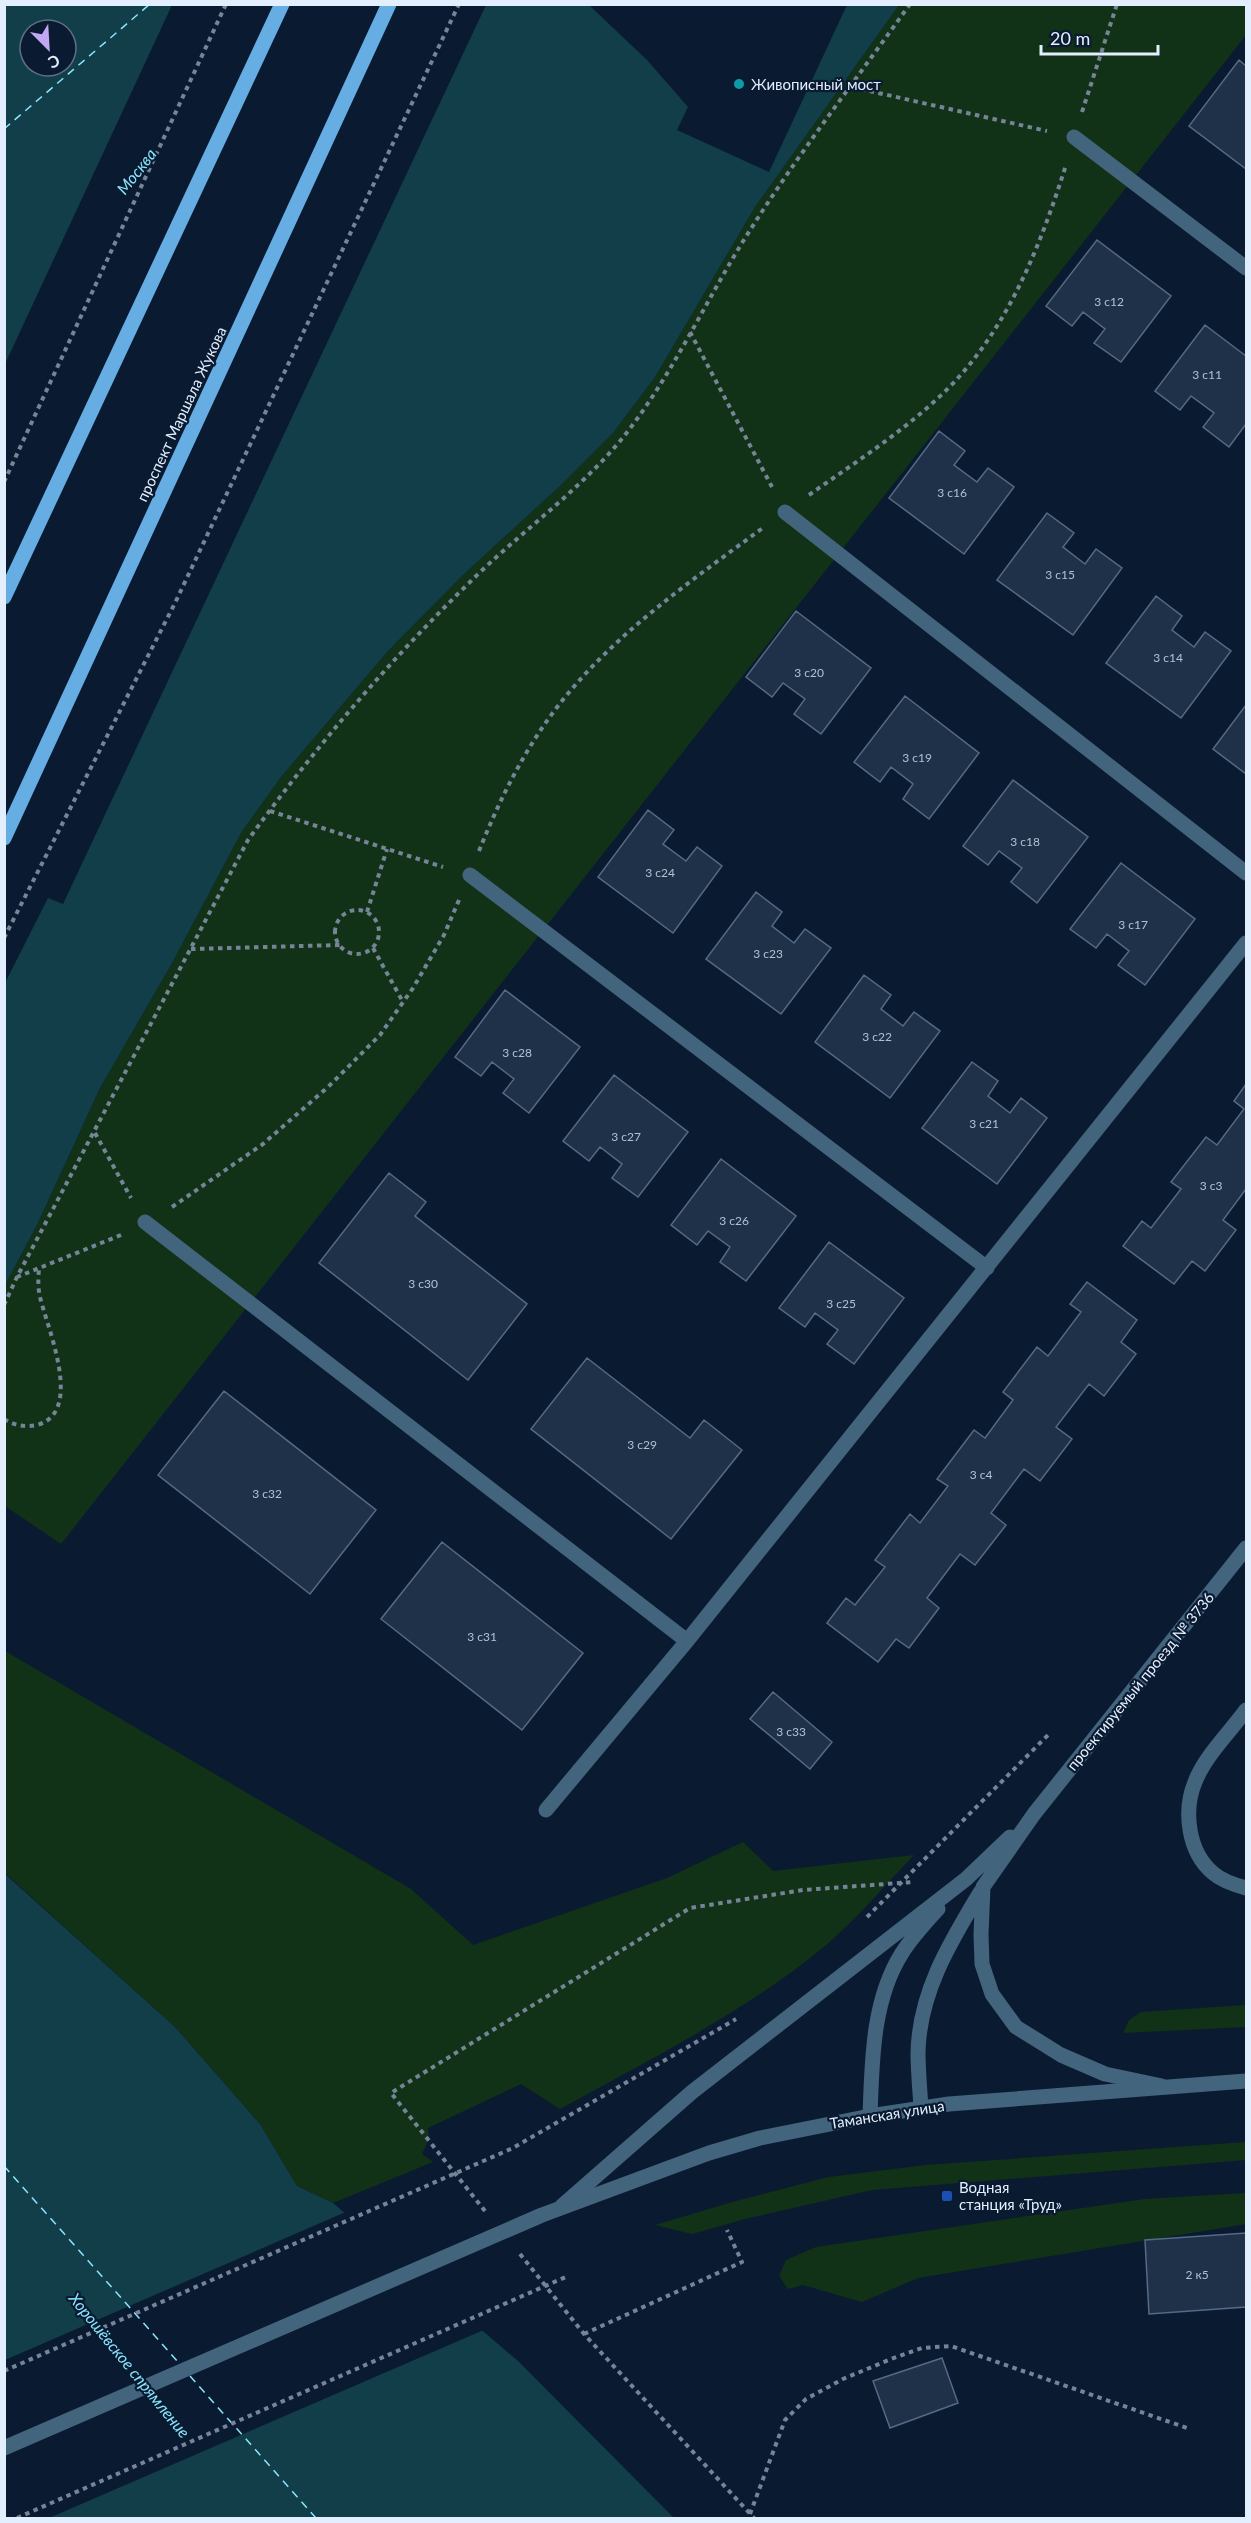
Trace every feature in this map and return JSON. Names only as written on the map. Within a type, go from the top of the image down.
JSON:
[{"type":"main road","points":[[4,597],[282,4]]},
{"type":"main road","name":"проспект Маршала Жукова","points":[[4,838],[389,4]]},
{"type":"street","points":[[1074,137],[1246,268]]},
{"type":"street","points":[[785,512],[1246,873]]},
{"type":"street","points":[[470,875],[987,1268]]},
{"type":"street","points":[[546,1810],[687,1641],[1246,943]]},
{"type":"street","points":[[145,1222],[687,1641]]},
{"type":"street","name":"проектируемый проезд № 3736","points":[[1034,1814],[1246,1548]]},
{"type":"street","points":[[1246,1710],[1195,1780],[1191,1794],[1189,1821],[1194,1843],[1212,1872],[1229,1883],[1246,1888]]},
{"type":"street","points":[[870,2116],[872,2058],[882,1999],[901,1954],[922,1926],[966,1879],[1034,1814]]},
{"type":"street","points":[[921,2108],[918,2051],[926,2005],[935,1973],[983,1887],[1034,1814]]},
{"type":"street","points":[[562,2206],[692,2092],[966,1879]]},
{"type":"street","points":[[983,1887],[982,1964],[992,1994],[1016,2027],[1060,2055],[1105,2074],[1168,2087]]},
{"type":"street","name":"Таманская улица","points":[[4,2448],[562,2206],[709,2153],[760,2138],[921,2108],[1246,2080]]},
{"type":"path","points":[[4,482],[226,4]]},
{"type":"path","points":[[4,938],[175,603],[459,4]]},
{"type":"path","points":[[4,1305],[248,840],[293,779],[376,682],[469,583],[586,476],[624,437],[658,390],[754,224],[910,4]]},
{"type":"path","points":[[17,1277],[112,1240],[183,1202],[263,1144],[328,1087],[372,1042],[403,1002],[444,935],[495,810],[531,744],[565,696],[601,657],[649,615],[785,512],[891,438],[939,398],[980,352],[1008,308],[1034,257],[1117,4]]},
{"type":"path","points":[[852,87],[1074,137]]},
{"type":"path","points":[[690,332],[785,512]]},
{"type":"path","points":[[270,811],[470,875]]},
{"type":"path","points":[[367,912],[387,849]]},
{"type":"path","points":[[191,949],[340,945],[352,953],[367,952],[373,948],[379,935],[377,921],[367,912],[352,910],[339,918],[335,932],[340,945]]},
{"type":"path","points":[[373,948],[403,1002]]},
{"type":"path","points":[[95,1133],[145,1222]]},
{"type":"path","points":[[4,1419],[17,1425],[34,1426],[50,1419],[59,1407],[60,1373],[39,1293],[39,1269]]},
{"type":"path","points":[[865,1919],[1050,1733]]},
{"type":"path","points":[[391,2093],[690,1908],[803,1890],[920,1882]]},
{"type":"path","points":[[4,2371],[513,2148],[740,2016]]},
{"type":"path","points":[[727,2230],[742,2262],[584,2334],[754,2518]]},
{"type":"path","points":[[17,2518],[568,2276]]},
{"type":"path","points":[[750,2514],[785,2420],[806,2399],[843,2379],[921,2348],[951,2346],[1188,2428]]},
{"type":"green space","points":[[899,5],[1246,5],[1246,35],[61,1544],[5,1506],[5,1285],[37,1225],[100,1088],[171,965],[241,833],[281,777],[387,652],[463,575],[561,485],[613,433],[655,377],[755,207]]},
{"type":"green space","points":[[5,1651],[411,1889],[473,1945],[667,1878],[743,1842],[773,1871],[914,1855],[860,1913],[825,1946],[763,1992],[697,2033],[560,2109],[521,2084],[428,2128],[429,2139],[422,2154],[433,2162],[333,2203],[297,2186],[260,2124],[175,2027],[5,1873]]},
{"type":"green space","points":[[1246,2005],[1246,2027],[1123,2033],[1129,2020],[1141,2012]]},
{"type":"green space","points":[[1246,2142],[1246,2160],[872,2190],[745,2219],[692,2234],[655,2225],[829,2177],[926,2165]]},
{"type":"green space","points":[[1246,2193],[1246,2224],[918,2278],[862,2302],[803,2285],[788,2289],[779,2276],[786,2260],[816,2247],[1145,2199]]},
{"type":"water","name":"Москва","points":[[5,5],[899,5],[755,207],[655,377],[613,433],[561,485],[463,575],[387,652],[281,777],[241,833],[171,965],[100,1088],[37,1225],[5,1285]]},
{"type":"water","name":"Хорошёвское спрямление","points":[[4,1873],[175,2027],[260,2124],[297,2186],[333,2203],[518,2361],[674,2518],[5,2518]]},
{"type":"pier","points":[[172,5],[486,5],[63,904],[48,898],[5,983],[5,364]]},
{"type":"pier","name":"Живописный мост","points":[[589,5],[847,5],[769,172],[677,130],[688,107],[647,60]]},
{"type":"pier","points":[[348,2211],[486,2329],[49,2518],[4,2518],[5,2360]]},
{"type":"building","points":[[1239,60],[1246,66],[1246,169],[1189,126]]},
{"type":"building","points":[[1097,240],[1171,296],[1121,362],[1094,343],[1105,329],[1083,312],[1072,326],[1046,306]]},
{"type":"building","points":[[1205,325],[1246,356],[1246,424],[1229,447],[1203,427],[1214,413],[1191,396],[1180,410],[1155,391]]},
{"type":"building","points":[[939,431],[965,451],[954,465],[977,482],[988,468],[1014,487],[964,554],[889,498]]},
{"type":"building","points":[[1047,513],[1074,533],[1063,547],[1085,564],[1096,549],[1122,568],[1073,635],[997,580]]},
{"type":"building","points":[[1156,596],[1182,616],[1172,630],[1194,647],[1205,632],[1231,651],[1181,718],[1106,663]]},
{"type":"building","points":[[796,611],[871,668],[821,734],[794,714],[805,699],[783,683],[772,697],[746,677]]},
{"type":"building","points":[[905,696],[979,753],[929,819],[903,799],[913,784],[891,767],[880,782],[854,762]]},
{"type":"building","points":[[1246,705],[1246,774],[1213,749]]},
{"type":"building","points":[[1013,780],[1088,837],[1037,903],[1011,882],[1022,868],[999,851],[988,865],[963,846]]},
{"type":"building","points":[[648,810],[674,830],[663,844],[686,861],[697,847],[722,866],[673,933],[598,877]]},
{"type":"building","points":[[1121,863],[1195,919],[1145,985],[1118,965],[1129,951],[1107,934],[1096,948],[1070,929]]},
{"type":"building","points":[[756,892],[782,912],[772,926],[794,943],[805,929],[831,948],[781,1014],[706,959]]},
{"type":"building","points":[[864,975],[891,995],[881,1009],[903,1026],[914,1012],[940,1031],[890,1098],[815,1042]]},
{"type":"building","points":[[505,990],[580,1047],[529,1113],[503,1093],[514,1079],[492,1062],[481,1076],[455,1057]]},
{"type":"building","points":[[972,1062],[998,1081],[988,1096],[1010,1113],[1021,1098],[1047,1118],[997,1184],[922,1128]]},
{"type":"building","points":[[614,1075],[688,1132],[638,1197],[612,1178],[622,1164],[600,1147],[589,1161],[563,1141]]},
{"type":"building","points":[[1246,1084],[1246,1189],[1223,1220],[1236,1230],[1205,1271],[1192,1261],[1174,1284],[1123,1246],[1142,1221],[1151,1228],[1181,1189],[1171,1182],[1206,1137],[1217,1145],[1244,1109],[1234,1101]]},
{"type":"building","points":[[721,1159],[796,1216],[746,1281],[720,1262],[730,1247],[708,1231],[697,1245],[671,1225]]},
{"type":"building","points":[[389,1173],[426,1202],[415,1216],[527,1304],[468,1380],[319,1263]]},
{"type":"building","points":[[829,1242],[904,1298],[854,1364],[827,1344],[838,1330],[815,1313],[805,1327],[779,1308]]},
{"type":"building","points":[[1087,1282],[1137,1320],[1121,1342],[1136,1354],[1104,1396],[1089,1384],[1056,1427],[1072,1439],[1040,1481],[1024,1469],[991,1513],[1006,1525],[975,1565],[960,1554],[927,1598],[939,1608],[909,1648],[896,1639],[878,1662],[827,1623],[846,1598],[855,1605],[885,1567],[875,1560],[910,1514],[920,1523],[948,1486],[937,1479],[974,1430],[985,1438],[1013,1400],[1003,1392],[1037,1347],[1048,1356],[1081,1312],[1070,1304]]},
{"type":"building","points":[[587,1358],[690,1438],[704,1420],[742,1450],[671,1539],[531,1429]]},
{"type":"building","points":[[224,1391],[376,1510],[310,1594],[158,1475]]},
{"type":"building","points":[[442,1542],[583,1653],[522,1730],[381,1619]]},
{"type":"building","points":[[773,1692],[832,1742],[810,1769],[750,1719]]},
{"type":"building","points":[[1246,2233],[1246,2307],[1149,2314],[1145,2240]]},
{"type":"building","points":[[942,2358],[958,2403],[890,2428],[873,2381]]},
{"type":"ferry route","points":[[4,129],[150,4]]},
{"type":"ferry route","points":[[4,2166],[179,2363]]},
{"type":"ferry route","points":[[190,2376],[316,2518]]},
{"type":"place","name":"Живописный мост","points":[[739,84]]},
{"type":"place","name":"Водная станция «Труд»","points":[[947,2196]]}]
